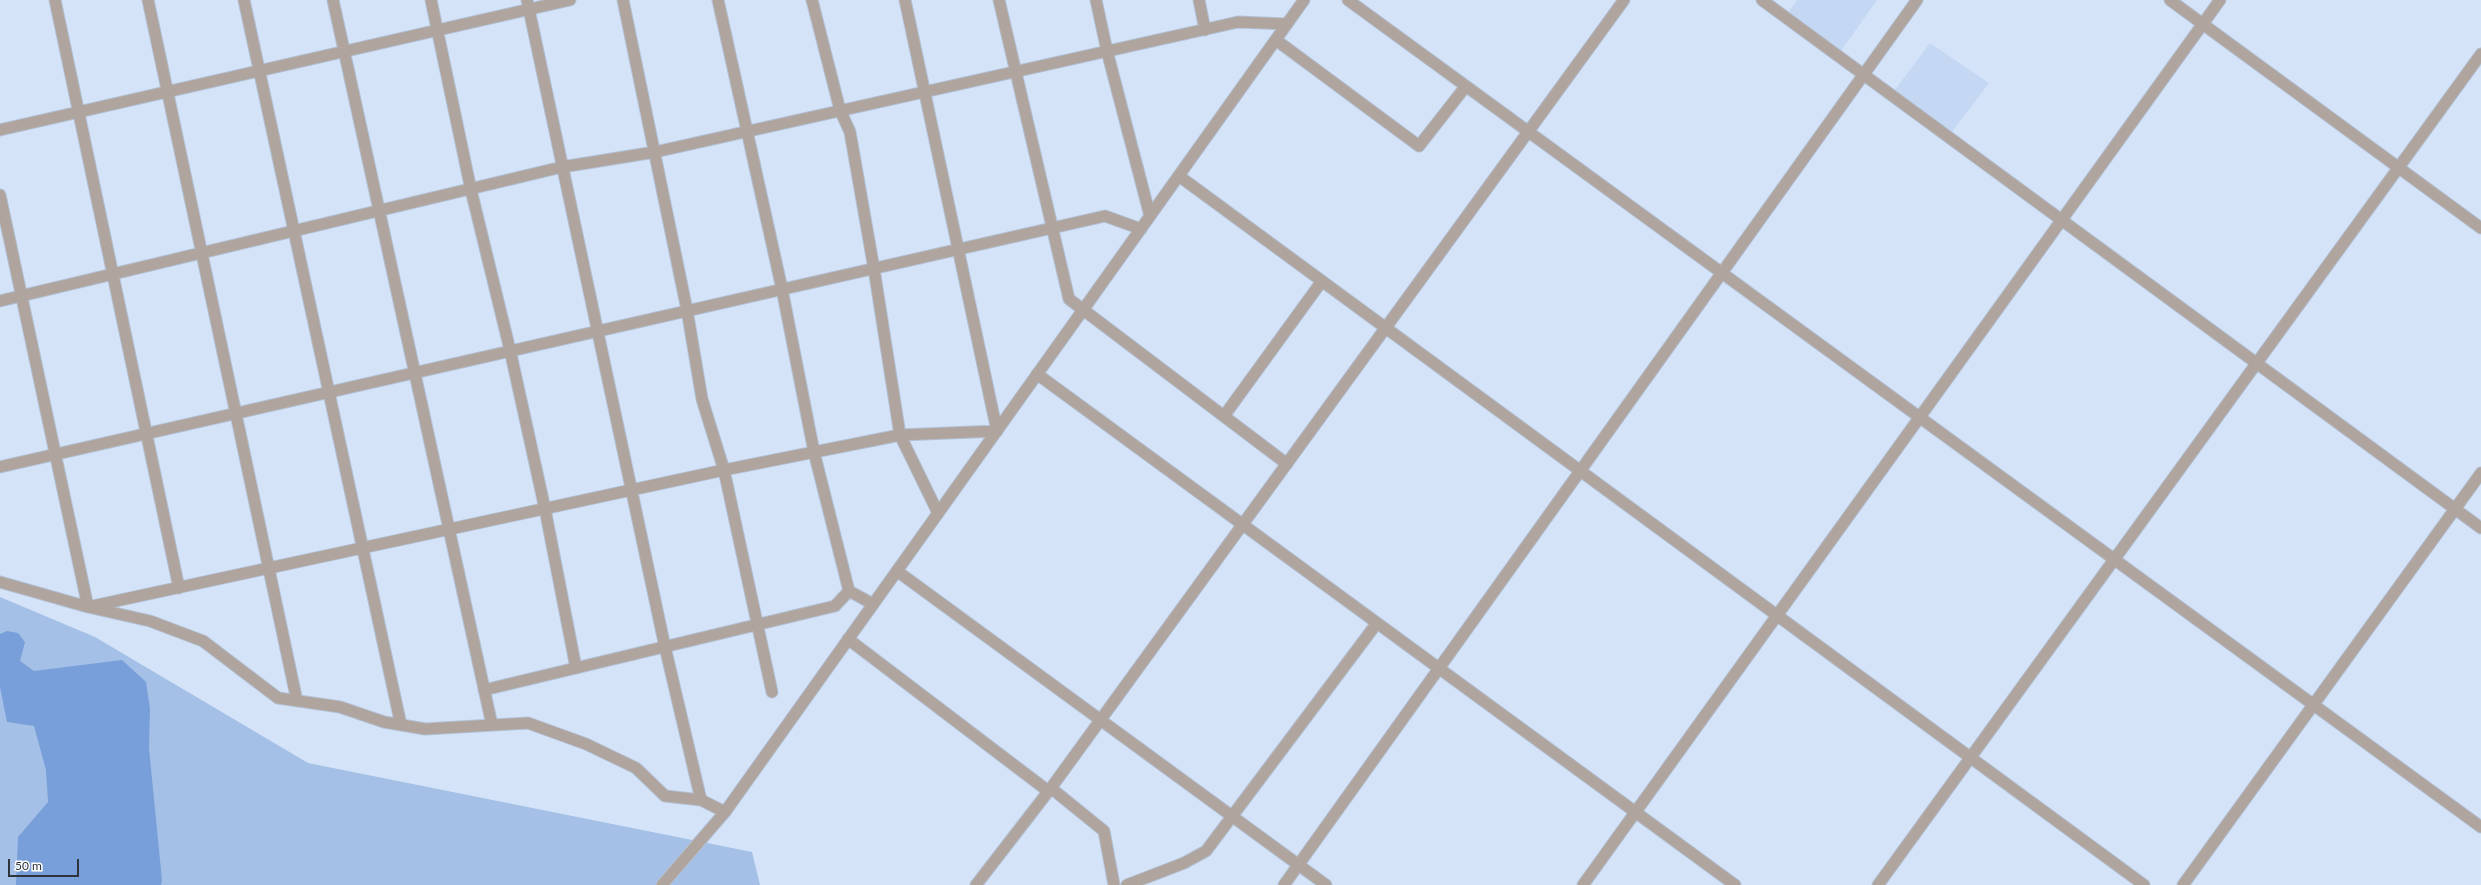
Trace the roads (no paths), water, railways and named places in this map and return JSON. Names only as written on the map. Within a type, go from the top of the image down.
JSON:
[{"type":"street","points":[[55,0],[179,588]]},
{"type":"street","points":[[148,0],[297,701]]},
{"type":"street","points":[[244,0],[401,725]]},
{"type":"street","points":[[333,0],[492,725]]},
{"type":"street","points":[[431,0],[471,190],[510,350],[545,509],[576,668]]},
{"type":"street","points":[[0,130],[438,31],[528,5],[570,0]]},
{"type":"street","points":[[623,0],[687,310],[702,399],[724,470],[756,625],[772,692]]},
{"type":"street","points":[[718,0],[782,289],[814,452],[849,591],[873,604]]},
{"type":"street","points":[[812,0],[840,110],[850,132],[874,269],[900,435],[938,513]]},
{"type":"street","points":[[905,0],[997,431]]},
{"type":"street","points":[[999,0],[1051,228],[1069,299],[1082,311],[1287,464]]},
{"type":"street","points":[[1096,0],[1107,51],[1150,216]]},
{"type":"street","points":[[1199,0],[1205,30]]},
{"type":"street","points":[[662,885],[725,812],[1304,0]]},
{"type":"street","points":[[1348,0],[2481,827]]},
{"type":"street","points":[[976,885],[1101,720],[1624,0]]},
{"type":"street","points":[[1762,0],[2481,528]]},
{"type":"street","points":[[1284,885],[1917,0]]},
{"type":"street","points":[[2170,0],[2481,228]]},
{"type":"street","points":[[1583,885],[2220,0]]},
{"type":"street","points":[[528,5],[665,647],[701,800]]},
{"type":"street","points":[[0,301],[379,212],[562,167],[655,152],[1238,22],[1287,24]]},
{"type":"street","points":[[1276,40],[1419,146],[1466,86]]},
{"type":"street","points":[[1878,885],[1972,758],[2481,54]]},
{"type":"street","points":[[1179,176],[2144,885]]},
{"type":"street","points":[[0,195],[88,607]]},
{"type":"street","points":[[0,467],[1105,216],[1140,229]]},
{"type":"street","points":[[1224,416],[1322,281]]},
{"type":"street","points":[[1037,374],[1735,885]]},
{"type":"street","points":[[88,607],[724,470],[900,435],[997,431]]},
{"type":"street","points":[[2183,885],[2481,472]]},
{"type":"street","points":[[897,571],[1326,885]]},
{"type":"street","points":[[0,582],[88,607],[150,621],[203,641],[278,698],[340,707],[384,722],[425,729],[528,723],[586,744],[636,768],[665,796],[701,800],[725,812]]},
{"type":"street","points":[[484,690],[835,606],[849,591]]},
{"type":"street","points":[[1127,885],[1184,863],[1206,851],[1377,623]]},
{"type":"street","points":[[848,639],[1104,831],[1114,885]]}]
